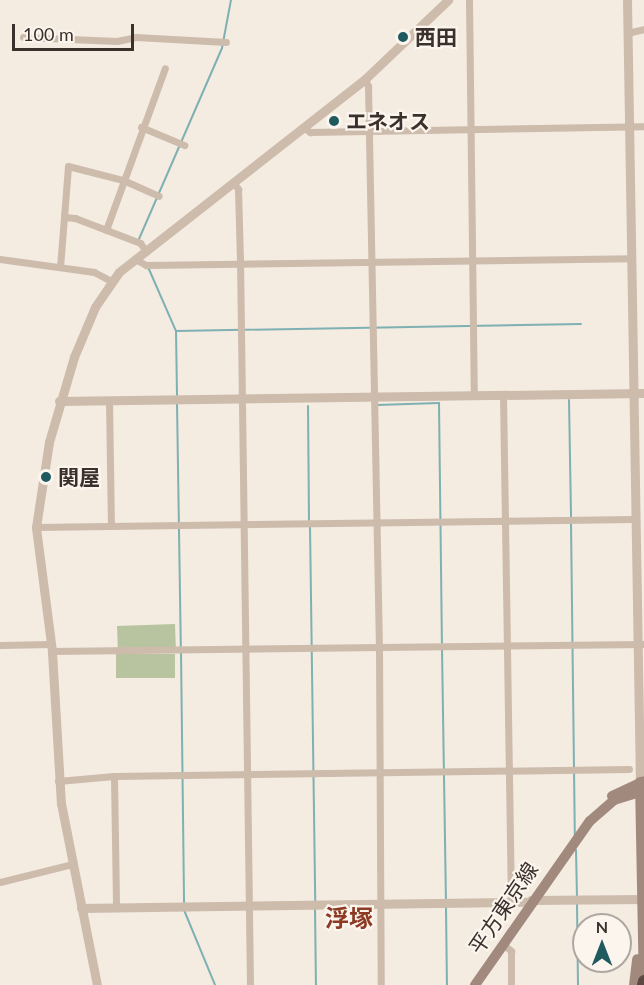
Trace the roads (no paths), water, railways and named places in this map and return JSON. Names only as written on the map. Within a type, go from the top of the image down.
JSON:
[{"type":"main road","name":"平方東京線","points":[[475,985],[564,854],[586,815],[601,802],[642,787]]},
{"type":"main road","points":[[634,985],[643,900],[642,787]]},
{"type":"main road","points":[[640,933],[644,984]]},
{"type":"street","points":[[97,985],[72,864],[58,781],[52,648],[36,527],[39,490],[59,401],[85,327],[111,281],[135,259],[365,79],[448,0]]},
{"type":"street","points":[[469,0],[474,396]]},
{"type":"street","points":[[627,0],[634,519],[640,644],[642,787]]},
{"type":"street","points":[[627,33],[644,29]]},
{"type":"street","points":[[23,37],[117,41],[136,37],[226,42]]},
{"type":"street","points":[[106,230],[141,127],[165,68]]},
{"type":"street","points":[[365,79],[369,131],[372,397],[379,648],[381,985]]},
{"type":"street","points":[[303,127],[310,132],[644,126]]},
{"type":"street","points":[[141,127],[184,145]]},
{"type":"street","points":[[60,267],[68,166],[123,180],[159,196]]},
{"type":"street","points":[[233,182],[238,189],[240,262],[250,985]]},
{"type":"street","points":[[64,217],[75,218],[140,243],[146,251]]},
{"type":"street","points":[[135,259],[146,265],[631,258]]},
{"type":"street","points":[[0,259],[94,272],[111,281]]},
{"type":"street","points":[[59,401],[644,393]]},
{"type":"street","points":[[504,395],[511,902]]},
{"type":"street","points":[[109,401],[111,526]]},
{"type":"street","points":[[36,527],[634,519]]},
{"type":"street","points":[[0,645],[52,648],[245,650],[640,644]]},
{"type":"street","points":[[58,781],[114,776],[629,769]]},
{"type":"street","points":[[114,776],[116,908]]},
{"type":"street","points":[[0,882],[72,864]]},
{"type":"street","points":[[81,908],[643,900]]},
{"type":"street","points":[[503,944],[511,951],[511,985]]},
{"type":"waterway","points":[[139,239],[222,48],[231,0]]},
{"type":"waterway","points":[[148,267],[176,331],[581,324]]},
{"type":"waterway","points":[[176,331],[177,398]]},
{"type":"waterway","points":[[569,400],[571,517]]},
{"type":"waterway","points":[[177,403],[181,647]]},
{"type":"waterway","points":[[377,405],[439,403],[442,643]]},
{"type":"waterway","points":[[308,406],[309,520]]},
{"type":"waterway","points":[[571,523],[575,835]]},
{"type":"waterway","points":[[310,526],[315,901]]},
{"type":"waterway","points":[[442,649],[446,901]]},
{"type":"waterway","points":[[181,652],[184,905]]},
{"type":"waterway","points":[[576,850],[577,898]]},
{"type":"waterway","points":[[577,904],[578,985]]},
{"type":"waterway","points":[[315,907],[316,985]]},
{"type":"waterway","points":[[446,907],[447,985]]},
{"type":"waterway","points":[[184,910],[215,985]]},
{"type":"place","name":"西田","points":[[403,37]]},
{"type":"place","name":"エネオス","points":[[334,121]]},
{"type":"place","name":"関屋","points":[[46,477]]},
{"type":"district","name":"浮塚","points":[[349,918]]}]
